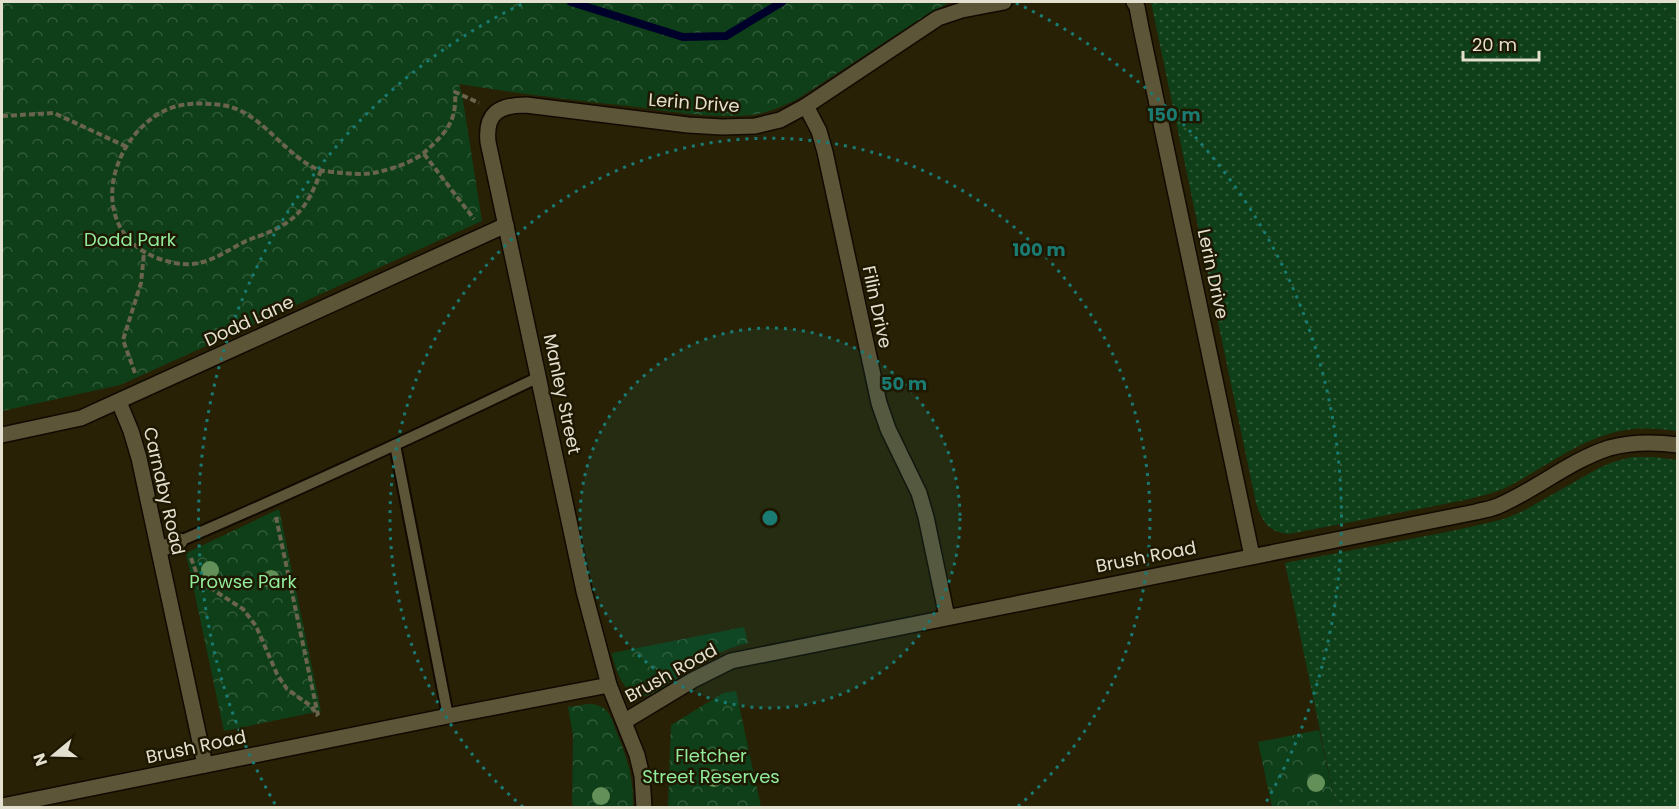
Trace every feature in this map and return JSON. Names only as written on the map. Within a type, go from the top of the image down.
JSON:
[{"type":"street","name":"Lerin Drive","points":[[496,112],[504,107],[526,105],[688,125],[755,126],[780,120],[806,106],[938,18],[962,10],[1004,2]]},
{"type":"street","name":"Lerin Drive","points":[[1134,2],[1137,7],[1252,556]]},
{"type":"street","name":"Filin Drive","points":[[806,106],[819,131],[825,152],[879,403],[888,429],[919,493],[947,617]]},
{"type":"street","name":"Manley Street","points":[[496,112],[489,122],[487,131],[506,225],[584,591],[609,685],[637,754],[642,776],[644,807]]},
{"type":"street","name":"Dodd Lane","points":[[2,435],[81,418],[506,225]]},
{"type":"street","name":"Carnaby Road","points":[[119,402],[139,458],[205,765]]},
{"type":"street","name":"Brush Road","points":[[625,721],[693,680],[731,661],[1496,507],[1584,458],[1609,448],[1634,443],[1677,445]]},
{"type":"street","points":[[159,550],[180,541]]},
{"type":"street","name":"Brush Road","points":[[2,806],[609,685]]},
{"type":"lane","points":[[180,541],[273,501],[539,377]]},
{"type":"lane","points":[[395,445],[448,716]]},
{"type":"path","points":[[321,170],[308,202],[298,214],[284,225],[246,241],[206,262],[172,263],[144,253],[121,228],[114,211],[113,178],[126,146],[140,128],[171,108],[210,103],[228,106],[253,118],[297,156],[321,170],[352,174],[375,173],[394,168],[424,154],[438,141],[454,116],[455,92],[496,112]]},
{"type":"path","points":[[2,116],[54,113],[126,146]]},
{"type":"path","points":[[424,154],[478,224],[482,236]]},
{"type":"path","points":[[143,391],[123,340],[141,283],[144,253]]},
{"type":"path","points":[[180,541],[189,551],[198,577],[243,609],[256,626],[277,674],[287,689],[310,705],[318,716],[273,501]]},
{"type":"green space","name":"Dodd Park","points":[[2,2],[950,2],[926,15],[796,100],[758,114],[721,116],[690,114],[459,84],[482,221],[120,385],[2,411]]},
{"type":"green space","points":[[1151,2],[1668,2],[1678,50],[1677,431],[1639,429],[1610,434],[1566,453],[1504,488],[1465,500],[1289,534],[1271,528],[1261,515],[1256,503]]},
{"type":"green space","points":[[1668,2],[1677,2],[1677,50]]},
{"type":"green space","points":[[1632,457],[1677,460],[1677,807],[1336,807],[1285,563],[1504,519],[1523,511],[1599,468]]},
{"type":"green space","name":"Prowse Park","points":[[279,509],[321,711],[224,731],[186,553]]},
{"type":"green space","name":"Fletcher Street Reserves","points":[[744,627],[748,643],[711,657],[650,695],[632,693],[622,682],[615,667],[612,653]]},
{"type":"green space","name":"Fletcher Street Reserves","points":[[736,691],[761,807],[668,807],[671,725],[723,693]]},
{"type":"green space","name":"Fletcher Street Reserves","points":[[588,704],[604,708],[612,719],[629,768],[633,807],[575,807],[572,804],[573,735],[568,707]]},
{"type":"green space","points":[[1319,730],[1336,807],[1272,807],[1258,742]]},
{"type":"waterway","points":[[571,2],[683,37],[726,36],[782,2]]}]
